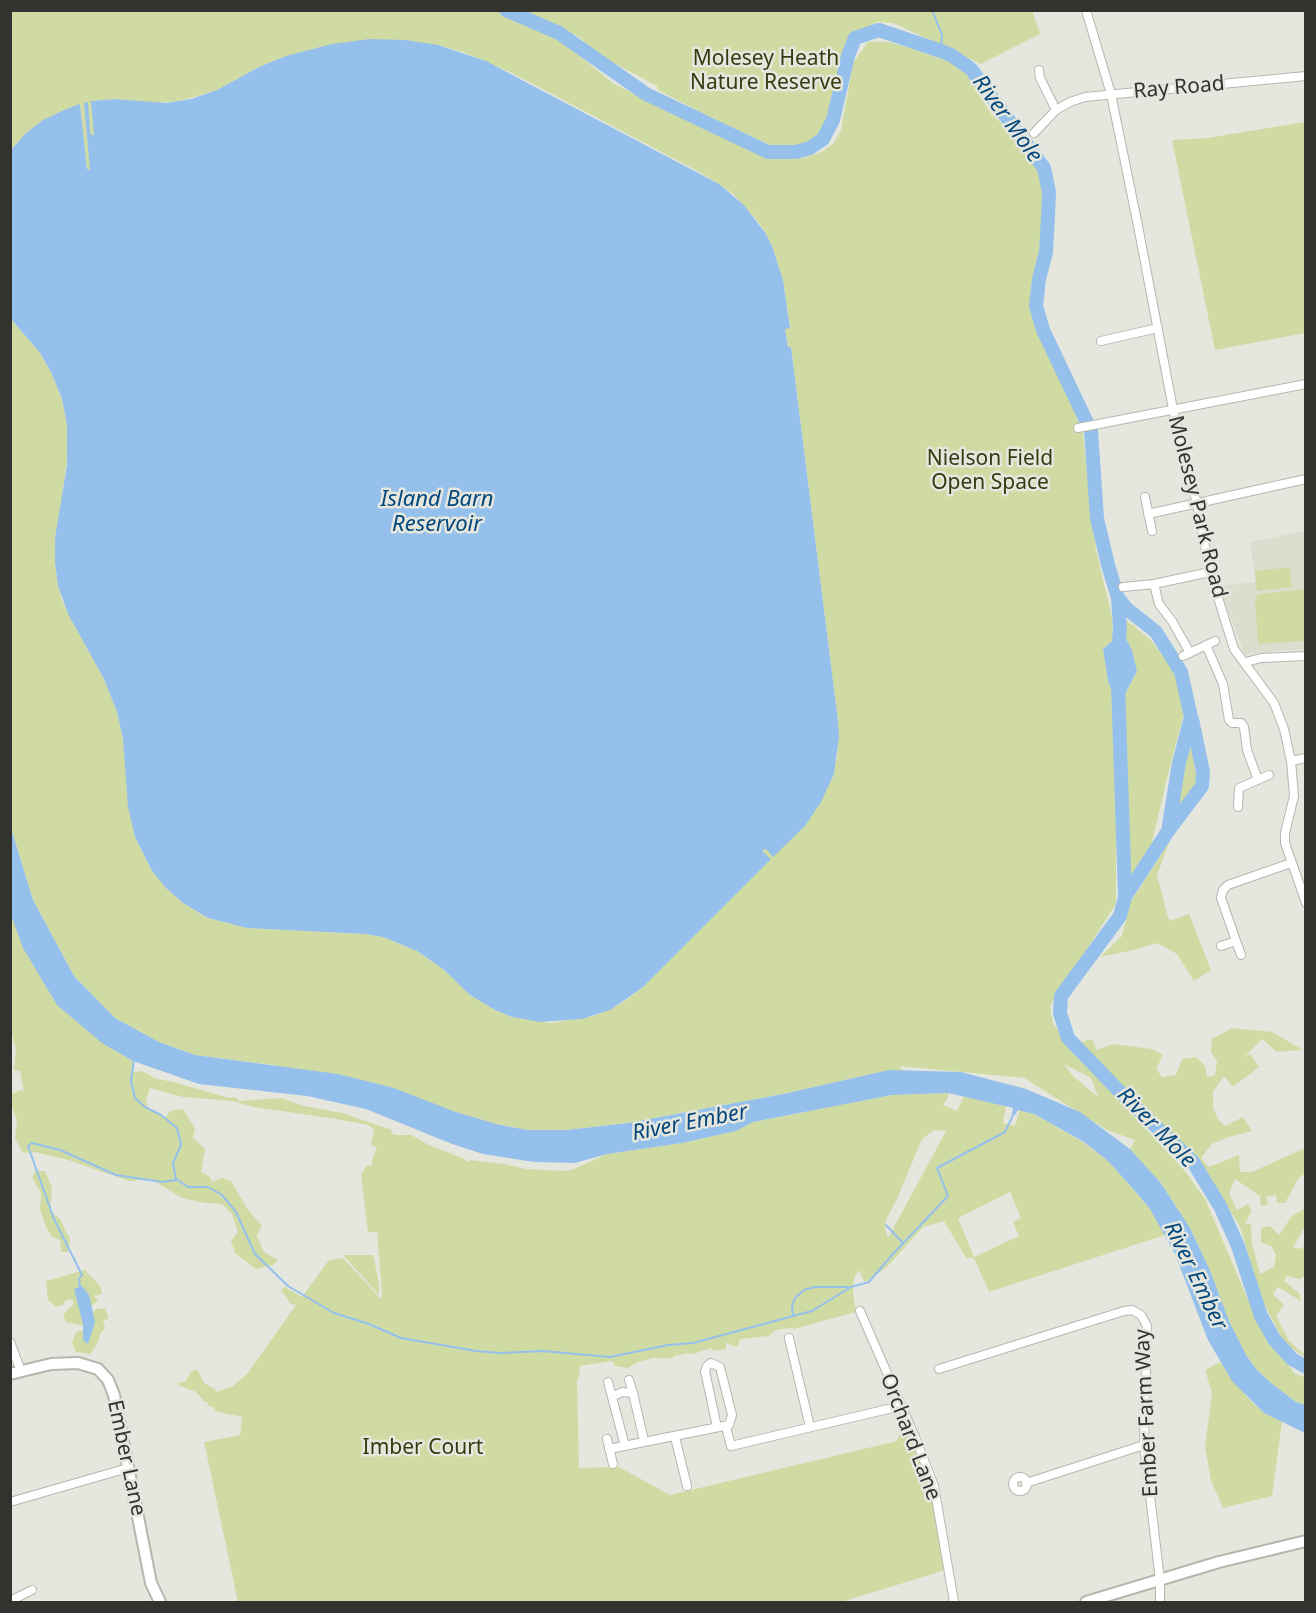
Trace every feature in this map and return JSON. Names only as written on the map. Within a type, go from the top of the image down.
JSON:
[{"type":"main road","name":"Ember Lane","points":[[16,1373],[71,1363],[85,1364],[98,1369],[108,1380],[114,1395],[151,1583],[160,1602]]},
{"type":"main road","points":[[1086,1602],[1219,1562],[1305,1540]]},
{"type":"street","name":"Molesey Park Road","points":[[1086,10],[1111,94],[1173,409],[1197,504],[1210,572],[1234,649],[1246,662],[1274,703],[1284,729],[1291,761],[1294,796],[1285,833],[1285,843],[1305,903]]},
{"type":"street","points":[[1039,70],[1040,78],[1056,110]]},
{"type":"street","name":"Ray Road","points":[[1034,133],[1056,110],[1070,102],[1085,98],[1305,76]]},
{"type":"street","points":[[1101,341],[1158,328]]},
{"type":"street","points":[[1080,427],[1305,384]]},
{"type":"street","points":[[1148,514],[1305,479]]},
{"type":"street","points":[[1145,497],[1152,531]]},
{"type":"street","points":[[1123,587],[1154,584],[1210,572]]},
{"type":"street","points":[[1154,584],[1159,604],[1172,621],[1186,654],[1215,641]]},
{"type":"street","points":[[1206,645],[1223,684],[1229,720],[1232,723],[1241,723],[1244,727],[1247,750],[1258,780]]},
{"type":"street","points":[[1246,662],[1261,658],[1305,656]]},
{"type":"street","points":[[1291,761],[1305,758]]},
{"type":"street","points":[[1238,807],[1239,788],[1269,775]]},
{"type":"street","points":[[1241,955],[1221,898],[1223,890],[1228,885],[1292,863]]},
{"type":"street","points":[[1221,946],[1236,941]]},
{"type":"street","name":"Ember Farm Way","points":[[939,1369],[1124,1311],[1132,1310],[1141,1315],[1147,1326],[1144,1445],[1160,1580],[1160,1602]]},
{"type":"street","name":"Orchard Lane","points":[[860,1311],[934,1486],[954,1602]]},
{"type":"street","points":[[789,1338],[810,1427]]},
{"type":"street","points":[[10,1342],[16,1373]]},
{"type":"street","points":[[609,1449],[644,1441],[653,1442],[721,1427],[729,1425],[732,1415],[720,1367],[716,1363],[711,1363],[706,1366],[705,1371],[721,1427],[731,1446],[901,1406]]},
{"type":"street","points":[[629,1380],[644,1441]]},
{"type":"street","points":[[608,1382],[625,1446]]},
{"type":"street","points":[[612,1397],[622,1392],[633,1393]]},
{"type":"street","points":[[675,1437],[687,1486]]},
{"type":"street","points":[[607,1439],[613,1464]]},
{"type":"street","points":[[1026,1483],[1144,1445]]},
{"type":"street","points":[[10,1502],[128,1468]]},
{"type":"street","points":[[10,1601],[32,1590]]},
{"type":"shaded area","points":[[1305,531],[1305,649],[1244,654],[1219,586],[1255,582],[1250,542]]},
{"type":"green space","name":"Molesey Heath Nature Reserve","points":[[1032,10],[1040,34],[981,64],[893,23],[877,22],[853,35],[838,70],[830,116],[817,140],[797,148],[772,146],[708,116],[591,51],[585,46],[584,41],[574,34],[573,36],[519,11]]},
{"type":"green space","name":"Nielson Field Open Space","points":[[11,11],[500,11],[554,35],[614,84],[743,147],[782,159],[804,158],[823,151],[833,144],[841,130],[853,63],[868,42],[889,42],[907,47],[953,63],[964,70],[992,115],[1012,132],[1037,168],[1042,187],[1044,210],[1042,247],[1031,285],[1032,318],[1044,339],[1082,427],[1096,550],[1112,617],[1113,640],[1103,649],[1108,681],[1116,702],[1116,904],[1050,1006],[1053,1023],[1072,1050],[1185,1171],[1205,1199],[1246,1295],[1270,1339],[1295,1374],[1305,1377],[1305,1405],[1296,1402],[1271,1383],[1246,1355],[1229,1321],[1211,1273],[1190,1228],[1160,1182],[1130,1149],[1135,1140],[1107,1130],[1024,1078],[899,1066],[903,1070],[885,1071],[783,1094],[628,1123],[567,1130],[527,1130],[496,1124],[274,1065],[195,1055],[159,1042],[115,1018],[74,976],[33,900],[11,828],[11,319],[40,353],[62,399],[67,425],[68,449],[55,563],[58,586],[62,601],[104,679],[117,712],[123,739],[135,837],[152,871],[166,888],[183,903],[208,918],[247,928],[365,934],[383,937],[417,951],[443,969],[470,995],[512,1017],[551,1023],[594,1016],[622,1003],[642,988],[764,854],[763,850],[766,848],[768,850],[837,759],[838,721],[791,347],[788,347],[785,328],[790,327],[783,280],[766,234],[756,219],[732,193],[701,173],[512,73],[463,52],[438,45],[286,56],[259,67],[217,90],[180,101],[153,103],[115,99],[91,101],[95,135],[91,135],[84,103],[91,169],[87,170],[80,104],[26,133],[11,150]],"holes":[[[1064,1064],[1091,1078],[1098,1097],[1073,1076]]]},
{"type":"green space","points":[[1305,122],[1305,333],[1215,350],[1172,140],[1207,138]]},
{"type":"green space","points":[[1290,567],[1292,587],[1257,591],[1255,571]]},
{"type":"green space","points":[[1305,589],[1305,641],[1258,644],[1255,598],[1259,594]]},
{"type":"green space","points":[[1125,619],[1151,640],[1170,666],[1180,683],[1184,714],[1149,855],[1129,883],[1130,856],[1126,817],[1122,700],[1137,671],[1132,650],[1124,635]]},
{"type":"green space","points":[[1190,734],[1197,783],[1173,817]]},
{"type":"green space","points":[[1170,841],[1157,875],[1169,921],[1189,914],[1211,970],[1194,981],[1177,954],[1157,943],[1100,957],[1122,936],[1130,903]]},
{"type":"green space","name":"Imber Court","points":[[10,906],[121,1054],[133,1061],[132,1072],[142,1071],[157,1079],[229,1098],[235,1097],[239,1101],[281,1098],[304,1106],[342,1113],[392,1130],[391,1133],[396,1135],[411,1135],[429,1145],[465,1159],[466,1162],[471,1160],[526,1169],[565,1171],[607,1154],[682,1143],[736,1131],[753,1122],[892,1095],[948,1093],[948,1098],[943,1105],[957,1111],[964,1096],[1006,1106],[1003,1123],[1015,1126],[1020,1110],[1034,1114],[1083,1142],[1108,1161],[1135,1191],[1150,1209],[1165,1235],[989,1292],[974,1258],[966,1258],[944,1221],[923,1227],[887,1267],[867,1281],[864,1281],[859,1270],[854,1278],[853,1294],[856,1312],[794,1329],[776,1330],[768,1336],[740,1339],[738,1346],[732,1346],[729,1343],[726,1344],[726,1349],[714,1351],[710,1348],[673,1358],[653,1358],[638,1362],[628,1368],[615,1366],[612,1361],[580,1366],[577,1379],[579,1468],[619,1467],[670,1495],[897,1441],[900,1434],[906,1430],[911,1431],[934,1486],[948,1568],[936,1573],[841,1602],[238,1602],[204,1442],[240,1435],[242,1417],[214,1411],[215,1408],[207,1405],[208,1402],[205,1402],[196,1392],[177,1383],[185,1382],[191,1372],[197,1369],[204,1383],[216,1392],[233,1386],[247,1374],[296,1305],[291,1304],[281,1290],[285,1287],[302,1297],[329,1260],[343,1258],[381,1299],[377,1232],[368,1232],[361,1175],[367,1165],[372,1166],[377,1147],[371,1145],[374,1129],[368,1125],[336,1119],[254,1107],[232,1101],[183,1097],[150,1088],[146,1101],[149,1109],[165,1118],[170,1111],[183,1109],[195,1128],[193,1138],[205,1149],[201,1172],[210,1177],[212,1182],[222,1178],[231,1181],[248,1210],[262,1226],[257,1235],[264,1252],[278,1260],[273,1265],[256,1269],[235,1253],[231,1241],[238,1232],[232,1214],[222,1204],[182,1198],[151,1179],[129,1181],[68,1160],[35,1152],[23,1153],[15,1138],[17,1121],[11,1104],[12,1094],[21,1090],[24,1092],[20,1071],[14,1070],[16,1050],[11,1029]],"holes":[[[934,1130],[946,1131],[888,1238],[885,1229],[886,1220],[922,1139]],[[1010,1192],[1021,1218],[1013,1222],[1019,1236],[974,1257],[958,1218]]]},
{"type":"green space","points":[[1232,1028],[1272,1032],[1303,1050],[1277,1052],[1262,1039],[1243,1059],[1250,1054],[1259,1067],[1233,1087],[1224,1076],[1213,1092],[1213,1108],[1218,1119],[1225,1126],[1243,1117],[1252,1131],[1212,1144],[1201,1158],[1209,1167],[1239,1155],[1240,1172],[1252,1172],[1305,1148],[1305,1173],[1298,1179],[1285,1203],[1277,1203],[1276,1195],[1266,1197],[1268,1205],[1261,1206],[1260,1196],[1235,1179],[1229,1193],[1237,1210],[1248,1204],[1252,1211],[1245,1223],[1251,1225],[1252,1244],[1260,1274],[1274,1267],[1276,1255],[1271,1246],[1261,1242],[1261,1228],[1270,1226],[1279,1235],[1291,1217],[1305,1208],[1305,1227],[1293,1247],[1301,1249],[1305,1246],[1305,1275],[1300,1279],[1287,1276],[1284,1281],[1300,1294],[1301,1301],[1278,1287],[1273,1294],[1284,1305],[1276,1315],[1289,1341],[1305,1357],[1285,1344],[1262,1300],[1240,1227],[1201,1164],[1079,1043],[1092,1039],[1097,1050],[1113,1044],[1152,1049],[1163,1055],[1156,1069],[1162,1077],[1176,1075],[1182,1059],[1196,1057],[1205,1066],[1207,1077],[1215,1075],[1217,1061],[1211,1052],[1212,1039]]},
{"type":"green space","points":[[35,1171],[45,1171],[52,1188],[50,1211],[60,1219],[70,1239],[68,1252],[61,1252],[60,1240],[52,1237],[46,1227],[40,1209],[41,1193],[32,1178]]},
{"type":"green space","points":[[343,1255],[373,1255],[379,1295]]},
{"type":"green space","points":[[85,1270],[101,1287],[102,1294],[94,1296],[98,1301],[82,1313],[89,1319],[96,1309],[105,1308],[109,1319],[103,1320],[105,1328],[91,1354],[76,1352],[72,1343],[76,1332],[84,1330],[84,1326],[66,1322],[63,1314],[74,1304],[72,1300],[66,1300],[63,1305],[56,1307],[48,1300],[46,1281]]},
{"type":"green space","points":[[1220,1362],[1248,1398],[1264,1413],[1282,1422],[1272,1496],[1223,1508],[1211,1481],[1205,1446],[1212,1393],[1205,1370]]},
{"type":"water","name":"Island Barn Reservoir","points":[[370,39],[405,40],[438,45],[486,61],[719,184],[744,205],[766,234],[783,280],[790,328],[785,329],[788,347],[791,347],[838,721],[839,737],[834,774],[821,802],[805,826],[773,857],[766,849],[763,850],[771,859],[642,988],[610,1010],[582,1019],[540,1022],[512,1017],[495,1010],[470,995],[443,969],[417,951],[383,937],[365,934],[247,928],[208,918],[183,903],[152,871],[135,837],[128,807],[123,739],[117,712],[104,679],[68,614],[58,586],[55,538],[67,465],[67,425],[62,399],[51,372],[40,353],[11,319],[11,150],[26,133],[43,120],[80,104],[87,169],[90,170],[84,103],[88,102],[90,130],[91,135],[94,135],[91,101],[115,99],[166,103],[191,99],[217,90],[259,67],[286,56],[332,44]]},
{"type":"water","points":[[1119,635],[1124,635],[1132,650],[1137,671],[1122,700],[1116,702],[1108,681],[1103,649]]},
{"type":"water","name":"River Ember","points":[[11,828],[33,900],[74,976],[115,1018],[159,1042],[195,1055],[338,1074],[394,1088],[453,1111],[496,1124],[527,1130],[567,1130],[628,1123],[783,1094],[889,1070],[961,1072],[1026,1089],[1080,1112],[1130,1149],[1160,1182],[1190,1228],[1211,1273],[1229,1321],[1246,1355],[1271,1383],[1296,1402],[1305,1405],[1305,1433],[1264,1413],[1232,1381],[1208,1340],[1175,1254],[1150,1209],[1135,1191],[1108,1161],[1084,1142],[1034,1114],[1018,1110],[1015,1115],[1012,1114],[1013,1108],[948,1093],[892,1095],[753,1122],[736,1131],[682,1143],[607,1154],[575,1163],[534,1162],[483,1154],[366,1109],[307,1096],[199,1084],[133,1061],[102,1043],[57,1005],[23,948],[11,915]]},
{"type":"water","points":[[82,1286],[89,1295],[95,1322],[88,1344],[83,1340],[83,1324],[74,1289]]},
{"type":"waterway","name":"River Mole","points":[[506,10],[559,33],[646,94],[768,152],[796,152],[810,148],[823,139],[833,120],[848,56],[855,38],[879,30],[951,55],[971,69],[1044,168],[1049,192],[1046,252],[1039,279],[1036,306],[1043,330],[1091,431],[1097,518],[1118,598],[1120,629],[1118,652]]},
{"type":"waterway","points":[[932,10],[942,35],[941,51]]},
{"type":"waterway","name":"River Mole","points":[[1118,598],[1127,609],[1156,632],[1181,672],[1191,717],[1179,763],[1168,831],[1125,897]]},
{"type":"waterway","name":"River Mole","points":[[1118,683],[1125,897],[1120,916],[1061,996],[1060,1013],[1068,1038],[1193,1162],[1220,1206],[1238,1246],[1261,1316],[1274,1339],[1292,1359],[1306,1367]]},
{"type":"waterway","points":[[1168,831],[1202,786],[1203,772],[1192,719]]},
{"type":"waterway","points":[[134,1060],[131,1081],[135,1098],[177,1128],[181,1145],[173,1163],[176,1179],[188,1187],[208,1187],[222,1195],[236,1212],[255,1254],[288,1286],[334,1313],[369,1324],[401,1338],[500,1353],[543,1351],[610,1357],[668,1345],[693,1343],[812,1311],[851,1287],[869,1282],[948,1196],[937,1168],[1005,1132],[1014,1113]]},
{"type":"waterway","points":[[80,1286],[79,1279],[82,1275],[54,1219],[28,1146],[32,1143],[60,1150],[116,1175],[162,1182],[176,1180]]},
{"type":"waterway","points":[[886,1225],[903,1243]]},
{"type":"waterway","points":[[793,1316],[792,1306],[795,1298],[804,1290],[815,1287],[848,1287]]}]
